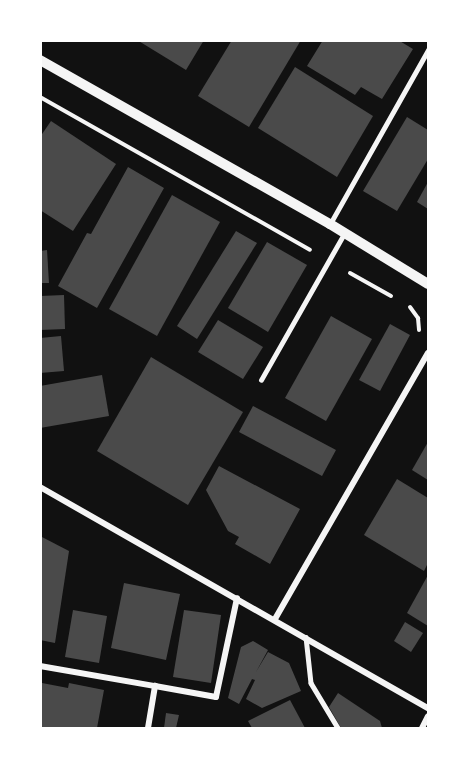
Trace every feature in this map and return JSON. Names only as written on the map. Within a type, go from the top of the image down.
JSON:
[{"type":"street","points":[[40,60],[330,224],[429,284]]},
{"type":"street","points":[[275,619],[429,352]]},
{"type":"street","points":[[40,488],[429,708]]},
{"type":"street","points":[[40,666],[216,697],[237,598]]},
{"type":"street","points":[[148,729],[155,687]]},
{"type":"street","points":[[422,729],[429,716]]},
{"type":"lane","points":[[330,224],[429,50]]},
{"type":"lane","points":[[261,380],[345,233]]},
{"type":"lane","points":[[306,637],[311,682],[338,729]]},
{"type":"path","points":[[40,97],[410,307],[418,318],[420,334]]},
{"type":"building","points":[[137,40],[204,40],[186,70]]},
{"type":"building","points":[[232,40],[301,40],[249,127],[198,96]]},
{"type":"building","points":[[323,40],[398,40],[413,49],[382,99],[361,87],[355,95],[307,66]]},
{"type":"building","points":[[295,67],[373,116],[337,177],[258,128]]},
{"type":"building","points":[[407,117],[428,130],[428,159],[397,211],[363,191]]},
{"type":"building","points":[[51,121],[116,164],[73,231],[40,210],[40,137]]},
{"type":"building","points":[[128,167],[164,188],[97,308],[58,286],[87,233],[91,234]]},
{"type":"building","points":[[428,182],[428,209],[417,202]]},
{"type":"building","points":[[172,195],[220,222],[157,336],[109,309]]},
{"type":"building","points":[[236,231],[257,243],[197,339],[177,326]]},
{"type":"building","points":[[267,242],[307,265],[268,332],[228,308]]},
{"type":"building","points":[[47,250],[49,283],[40,283],[40,251]]},
{"type":"building","points":[[64,295],[65,329],[40,330],[40,296]]},
{"type":"building","points":[[331,316],[372,339],[326,421],[285,398]]},
{"type":"building","points":[[218,320],[263,347],[243,379],[198,352]]},
{"type":"building","points":[[390,324],[410,335],[380,391],[359,380]]},
{"type":"building","points":[[61,336],[64,371],[40,373],[40,338]]},
{"type":"building","points":[[151,357],[243,412],[188,505],[97,451]]},
{"type":"building","points":[[102,375],[109,416],[40,428],[40,386]]},
{"type":"building","points":[[253,406],[336,450],[322,476],[239,432]]},
{"type":"building","points":[[428,442],[428,480],[412,470]]},
{"type":"building","points":[[219,466],[300,509],[270,564],[235,544],[239,537],[228,531],[206,490]]},
{"type":"building","points":[[397,479],[428,498],[428,563],[424,571],[364,535]]},
{"type":"building","points":[[40,536],[69,551],[55,643],[40,640]]},
{"type":"building","points":[[428,575],[428,626],[407,613]]},
{"type":"building","points":[[124,583],[180,594],[166,660],[111,648]]},
{"type":"building","points":[[73,610],[107,616],[99,663],[65,657]]},
{"type":"building","points":[[184,610],[221,615],[211,683],[173,677]]},
{"type":"building","points":[[405,622],[423,633],[411,652],[394,641]]},
{"type":"building","points":[[253,641],[268,650],[256,672],[268,652],[289,663],[301,691],[262,708],[246,699],[255,680],[252,679],[239,704],[228,698],[241,647]]},
{"type":"building","points":[[42,683],[68,688],[69,683],[104,690],[97,728],[40,728]]},
{"type":"building","points":[[338,693],[380,721],[382,728],[341,728],[329,707]]},
{"type":"building","points":[[290,700],[305,728],[252,728],[248,721]]},
{"type":"building","points":[[166,713],[179,715],[176,728],[164,728]]}]
